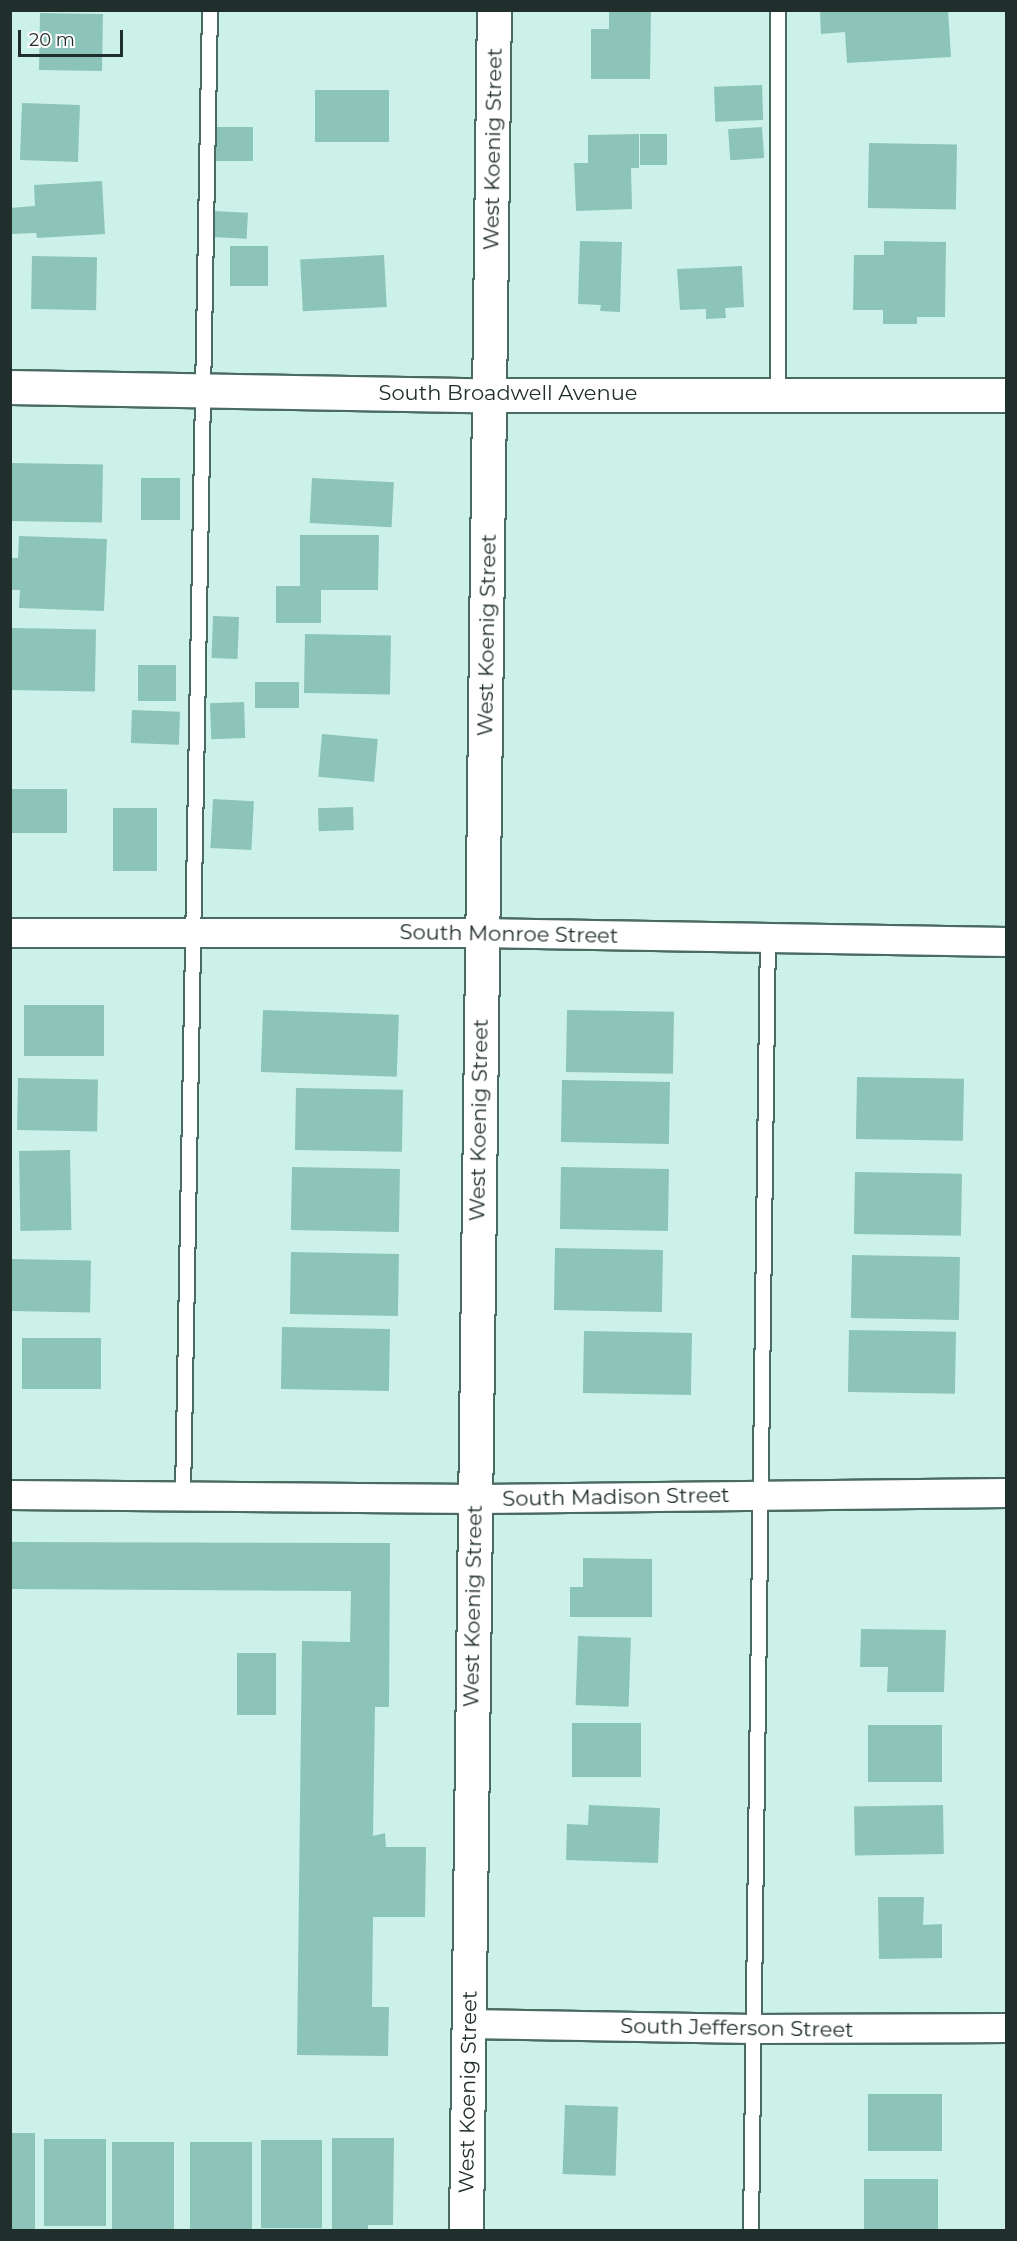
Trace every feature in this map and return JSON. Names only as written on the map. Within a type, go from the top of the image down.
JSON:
[{"type":"street","name":"West Koenig Street","points":[[466,2230],[494,10]]},
{"type":"street","name":"South Broadwell Avenue","points":[[10,387],[490,395],[1006,395]]},
{"type":"street","name":"South Monroe Street","points":[[10,933],[482,933],[1006,942]]},
{"type":"street","name":"South Madison Street","points":[[10,1494],[475,1498],[1006,1493]]},
{"type":"street","name":"South Jefferson Street","points":[[468,2024],[753,2029],[1006,2028]]},
{"type":"lane","points":[[183,1496],[205,389],[210,10]]},
{"type":"lane","points":[[778,10],[778,395]]},
{"type":"lane","points":[[751,2230],[768,938]]},
{"type":"building","points":[[609,10],[651,10],[650,79],[591,79],[591,29],[609,29]]},
{"type":"building","points":[[820,10],[948,10],[951,57],[847,63],[845,32],[821,34]]},
{"type":"building","points":[[40,13],[103,14],[102,71],[39,70]]},
{"type":"building","points":[[762,85],[763,120],[715,122],[714,87]]},
{"type":"building","points":[[315,90],[389,90],[389,142],[315,142]]},
{"type":"building","points":[[22,103],[80,105],[78,162],[20,160]]},
{"type":"building","points":[[215,127],[253,127],[253,161],[215,161]]},
{"type":"building","points":[[762,127],[764,158],[730,160],[728,129]]},
{"type":"building","points":[[639,134],[639,168],[631,168],[632,209],[576,211],[574,163],[588,163],[588,135]]},
{"type":"building","points":[[640,134],[667,134],[667,165],[640,165]]},
{"type":"building","points":[[869,143],[957,145],[956,210],[868,208]]},
{"type":"building","points":[[102,181],[105,234],[37,238],[36,233],[11,234],[10,208],[35,206],[34,185]]},
{"type":"building","points":[[213,211],[248,213],[247,239],[212,237]]},
{"type":"building","points":[[580,241],[622,242],[620,312],[600,311],[601,305],[578,304]]},
{"type":"building","points":[[884,241],[946,242],[945,317],[917,317],[917,324],[883,324],[883,310],[853,310],[854,255],[884,255]]},
{"type":"building","points":[[230,246],[268,246],[268,286],[230,286]]},
{"type":"building","points":[[384,255],[387,307],[303,311],[300,259]]},
{"type":"building","points":[[32,256],[97,257],[96,310],[31,309]]},
{"type":"building","points":[[742,266],[744,307],[725,308],[726,318],[706,319],[706,309],[680,310],[677,269]]},
{"type":"building","points":[[10,463],[103,465],[102,523],[10,521]]},
{"type":"building","points":[[141,478],[180,478],[180,520],[141,520]]},
{"type":"building","points":[[312,478],[394,482],[392,527],[310,523]]},
{"type":"building","points":[[300,535],[379,535],[378,590],[321,590],[321,623],[276,623],[276,586],[300,586]]},
{"type":"building","points":[[19,536],[107,539],[104,611],[19,608],[20,590],[10,590],[10,558],[18,558]]},
{"type":"building","points":[[213,616],[239,617],[238,659],[212,658]]},
{"type":"building","points":[[12,628],[96,629],[95,691],[11,690]]},
{"type":"building","points":[[305,634],[391,636],[390,694],[304,693]]},
{"type":"building","points":[[138,665],[176,665],[176,701],[138,701]]},
{"type":"building","points":[[255,682],[299,682],[299,708],[255,708]]},
{"type":"building","points":[[244,702],[245,738],[211,739],[210,703]]},
{"type":"building","points":[[132,710],[180,712],[179,745],[131,743]]},
{"type":"building","points":[[322,734],[378,739],[374,782],[318,777]]},
{"type":"building","points":[[10,789],[67,789],[67,833],[10,833]]},
{"type":"building","points":[[213,799],[254,801],[251,850],[210,848]]},
{"type":"building","points":[[353,807],[354,830],[319,831],[318,808]]},
{"type":"building","points":[[113,808],[157,808],[157,871],[113,871]]},
{"type":"building","points":[[24,1005],[104,1005],[104,1056],[24,1056]]},
{"type":"building","points":[[263,1010],[399,1015],[397,1077],[261,1072]]},
{"type":"building","points":[[567,1010],[674,1012],[673,1074],[566,1072]]},
{"type":"building","points":[[857,1077],[964,1079],[963,1141],[856,1139]]},
{"type":"building","points":[[18,1078],[98,1079],[97,1131],[17,1130]]},
{"type":"building","points":[[562,1080],[670,1082],[669,1144],[561,1142]]},
{"type":"building","points":[[296,1088],[403,1090],[402,1152],[295,1150]]},
{"type":"building","points":[[70,1150],[71,1230],[20,1231],[19,1151]]},
{"type":"building","points":[[292,1167],[400,1169],[399,1232],[291,1230]]},
{"type":"building","points":[[561,1167],[669,1169],[668,1231],[560,1229]]},
{"type":"building","points":[[855,1172],[962,1174],[961,1236],[854,1234]]},
{"type":"building","points":[[555,1248],[663,1250],[662,1312],[554,1310]]},
{"type":"building","points":[[291,1252],[399,1254],[398,1316],[290,1314]]},
{"type":"building","points":[[852,1255],[960,1257],[959,1320],[851,1318]]},
{"type":"building","points":[[11,1259],[91,1260],[90,1312],[10,1311]]},
{"type":"building","points":[[282,1327],[390,1329],[389,1391],[281,1389]]},
{"type":"building","points":[[849,1330],[956,1332],[955,1394],[848,1392]]},
{"type":"building","points":[[584,1331],[692,1333],[691,1395],[583,1393]]},
{"type":"building","points":[[22,1338],[101,1338],[101,1389],[22,1389]]},
{"type":"building","points":[[10,1542],[390,1543],[389,1707],[375,1707],[373,1836],[385,1833],[386,1847],[426,1847],[425,1917],[373,1917],[372,2007],[389,2007],[388,2056],[297,2055],[302,1641],[350,1642],[351,1591],[10,1589]]},
{"type":"building","points":[[583,1558],[652,1559],[652,1617],[570,1617],[570,1587],[583,1587]]},
{"type":"building","points":[[861,1629],[946,1630],[944,1692],[887,1692],[888,1667],[860,1667]]},
{"type":"building","points":[[578,1636],[631,1638],[629,1707],[576,1705]]},
{"type":"building","points":[[237,1653],[276,1653],[276,1715],[237,1715]]},
{"type":"building","points":[[572,1723],[641,1723],[641,1777],[572,1777]]},
{"type":"building","points":[[868,1725],[942,1725],[942,1782],[868,1782]]},
{"type":"building","points":[[589,1805],[660,1808],[658,1863],[566,1860],[567,1824],[588,1825]]},
{"type":"building","points":[[943,1805],[944,1854],[855,1856],[854,1807]]},
{"type":"building","points":[[878,1897],[924,1897],[923,1925],[942,1924],[942,1958],[879,1959]]},
{"type":"building","points":[[868,2094],[942,2094],[942,2151],[868,2151]]},
{"type":"building","points":[[565,2105],[618,2107],[616,2176],[563,2174]]},
{"type":"building","points":[[10,2133],[35,2133],[35,2230],[10,2230]]},
{"type":"building","points":[[332,2138],[394,2138],[393,2225],[368,2225],[368,2230],[332,2230]]},
{"type":"building","points":[[44,2139],[106,2139],[106,2226],[44,2226]]},
{"type":"building","points":[[261,2140],[322,2140],[322,2228],[261,2228]]},
{"type":"building","points":[[112,2142],[174,2142],[174,2229],[112,2229]]},
{"type":"building","points":[[190,2142],[252,2142],[252,2229],[190,2229]]},
{"type":"building","points":[[864,2179],[938,2179],[938,2230],[864,2230]]}]
